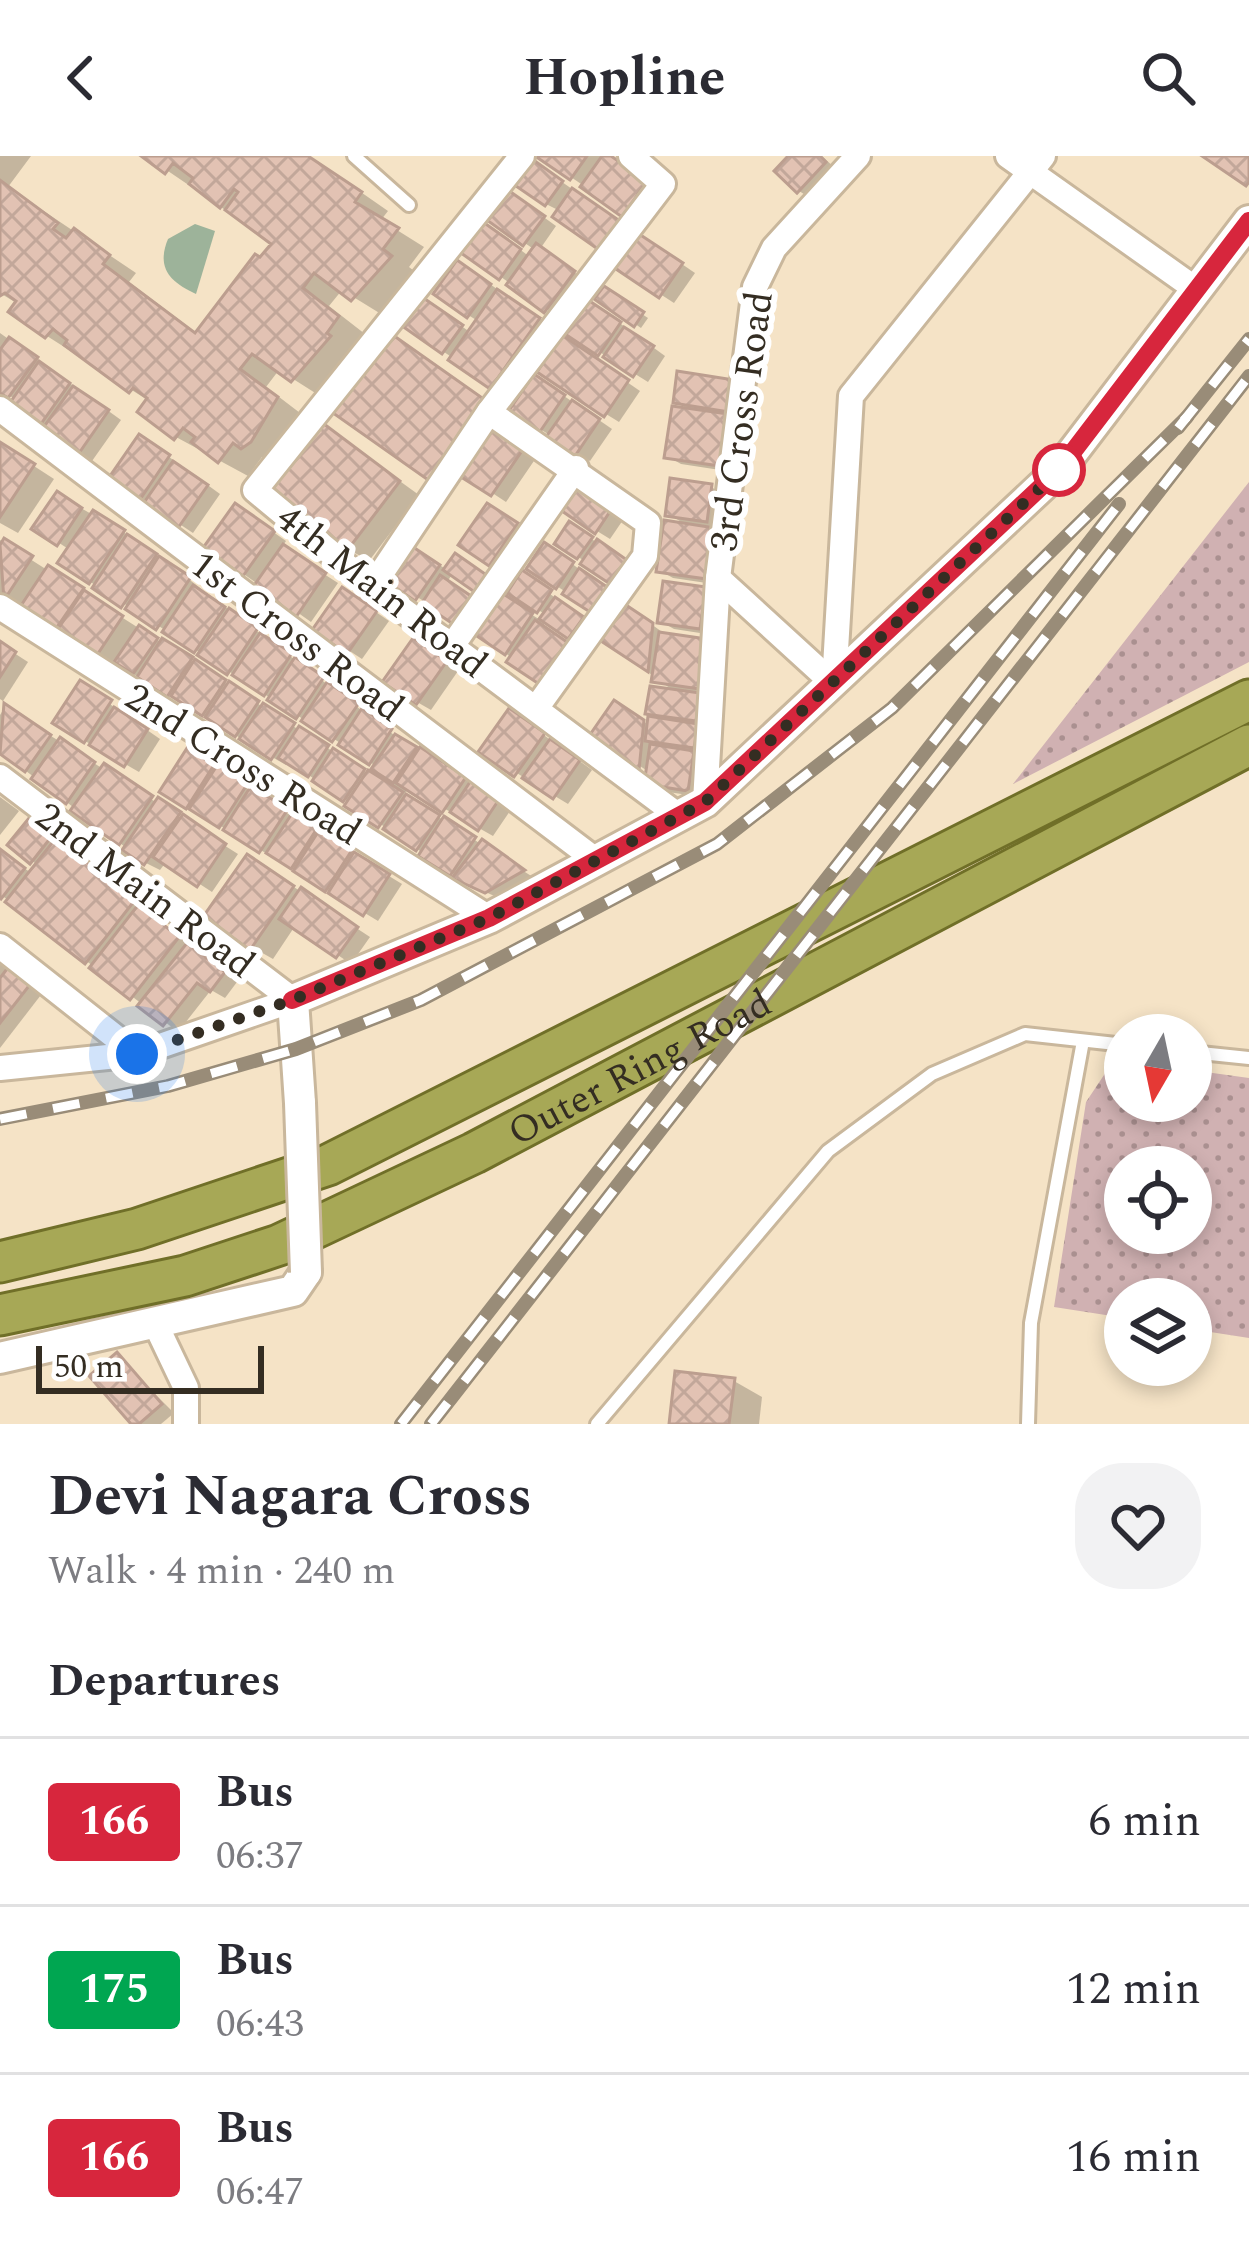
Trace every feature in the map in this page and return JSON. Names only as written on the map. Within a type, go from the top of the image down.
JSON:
[{"type":"highway","name":"Outer Ring Road","points":[[0,1262],[137,1229],[345,1158],[1249,700]]},
{"type":"highway","name":"Outer Ring Road","points":[[0,1315],[185,1276],[279,1245],[474,1153],[1249,745]]},
{"type":"street","name":"4th Main Road","points":[[522,156],[255,490],[452,646],[692,809]]},
{"type":"street","points":[[372,586],[489,412],[663,184],[631,156]]},
{"type":"street","name":"3rd Cross Road","points":[[692,809],[754,287],[774,248],[858,156]]},
{"type":"street","points":[[1008,156],[1036,165],[1197,290]]},
{"type":"street","points":[[835,684],[851,396],[1036,165]]},
{"type":"street","points":[[0,1068],[137,1054],[292,1000],[489,918],[692,809],[835,684],[1059,470],[1249,221]]},
{"type":"street","name":"1st Cross Road","points":[[0,409],[597,861]]},
{"type":"street","name":"3rd Cross Road","points":[[489,412],[576,468],[648,523],[645,556],[537,707]]},
{"type":"street","points":[[452,646],[576,468]]},
{"type":"street","name":"3rd Cross Road","points":[[718,578],[835,684]]},
{"type":"street","name":"2nd Cross Road","points":[[0,607],[489,918]]},
{"type":"street","name":"2nd Main Road","points":[[0,777],[292,1000]]},
{"type":"street","points":[[0,946],[137,1054]]},
{"type":"street","points":[[0,1358],[293,1291],[306,1272],[292,1000]]},
{"type":"street","points":[[155,1323],[186,1388],[186,1424]]},
{"type":"lane","points":[[354,156],[409,205]]},
{"type":"lane","points":[[597,1424],[828,1151],[932,1074],[1025,1034],[1104,1043]]},
{"type":"lane","points":[[1028,1424],[1030,1323],[1083,1041]]},
{"type":"lane","points":[[1212,1054],[1249,1058]]},
{"type":"shaded area","points":[[195,224],[215,231],[196,294],[173,279],[164,258],[168,239]]},
{"type":"shaded area","points":[[1249,482],[1249,662],[1013,784]]},
{"type":"shaded area","points":[[1212,1073],[1249,1078],[1249,1338],[1212,1332],[1212,1278],[1104,1278],[1104,1315],[1054,1307],[1086,1102],[1104,1075],[1104,1122],[1212,1122]]},
{"type":"building","points":[[141,156],[308,156],[362,192],[355,202],[399,228],[383,249],[392,256],[351,301],[314,273],[303,288],[339,316],[327,333],[331,336],[291,382],[252,354],[240,369],[278,397],[251,442],[241,449],[233,443],[218,463],[191,442],[195,437],[183,428],[174,440],[137,412],[147,398],[133,388],[129,393],[64,345],[67,340],[53,329],[45,338],[8,312],[16,301],[5,293],[0,296],[0,180],[58,223],[53,229],[66,238],[74,228],[110,255],[103,264],[195,333],[255,254],[260,257],[271,244],[225,210],[238,192],[234,189],[220,208],[189,184],[193,178],[173,163],[165,174]]},
{"type":"building","points":[[535,156],[587,156],[570,180]]},
{"type":"building","points":[[602,156],[611,156],[647,181],[622,217],[580,187]]},
{"type":"building","points":[[788,156],[820,156],[826,162],[797,193],[774,171]]},
{"type":"building","points":[[1202,156],[1249,156],[1249,182],[1246,186]]},
{"type":"building","points":[[532,159],[563,181],[545,206],[513,184]]},
{"type":"building","points":[[505,188],[545,216],[523,246],[484,218]]},
{"type":"building","points":[[572,188],[620,221],[599,250],[552,217]]},
{"type":"building","points":[[483,222],[521,249],[499,280],[461,253]]},
{"type":"building","points":[[636,232],[683,263],[659,298],[613,267]]},
{"type":"building","points":[[536,243],[575,271],[544,313],[506,285]]},
{"type":"building","points":[[457,260],[491,284],[467,318],[433,294]]},
{"type":"building","points":[[604,286],[644,312],[634,327],[594,299]]},
{"type":"building","points":[[497,289],[540,318],[490,389],[448,360]]},
{"type":"building","points":[[422,297],[463,325],[442,354],[402,326]]},
{"type":"building","points":[[588,300],[621,322],[598,356],[565,334]]},
{"type":"building","points":[[624,327],[654,346],[633,377],[603,357]]},
{"type":"building","points":[[390,333],[488,402],[431,482],[333,413]]},
{"type":"building","points":[[562,335],[629,380],[604,417],[537,372]]},
{"type":"building","points":[[9,337],[38,357],[8,398],[0,393],[0,350]]},
{"type":"building","points":[[39,361],[70,383],[38,428],[7,407]]},
{"type":"building","points":[[677,371],[734,380],[729,412],[673,403]]},
{"type":"building","points":[[534,374],[565,395],[539,433],[508,412]]},
{"type":"building","points":[[73,386],[109,410],[77,456],[41,431]]},
{"type":"building","points":[[572,400],[600,419],[575,456],[546,437]]},
{"type":"building","points":[[672,406],[728,414],[720,466],[664,458]]},
{"type":"building","points":[[320,421],[400,481],[346,552],[266,492]]},
{"type":"building","points":[[493,423],[526,445],[491,496],[458,475]]},
{"type":"building","points":[[139,434],[170,455],[139,501],[108,479]]},
{"type":"building","points":[[0,442],[35,464],[0,517]]},
{"type":"building","points":[[173,461],[208,485],[178,528],[143,504]]},
{"type":"building","points":[[670,478],[712,484],[707,522],[665,516]]},
{"type":"building","points":[[577,488],[611,510],[595,534],[562,511]]},
{"type":"building","points":[[57,491],[82,508],[57,546],[31,529]]},
{"type":"building","points":[[235,503],[275,531],[243,576],[203,548]]},
{"type":"building","points":[[487,503],[518,523],[489,566],[458,545]]},
{"type":"building","points":[[93,510],[125,530],[89,584],[57,563]]},
{"type":"building","points":[[664,520],[715,528],[707,579],[656,572]]},
{"type":"building","points":[[569,521],[593,537],[577,559],[554,544]]},
{"type":"building","points":[[127,534],[157,554],[121,608],[92,588]]},
{"type":"building","points":[[4,538],[33,556],[4,600],[0,545]]},
{"type":"building","points":[[597,539],[627,560],[610,584],[580,564]]},
{"type":"building","points":[[544,542],[574,562],[556,589],[526,569]]},
{"type":"building","points":[[407,543],[440,565],[415,601],[383,579]]},
{"type":"building","points":[[283,544],[326,573],[296,617],[253,587]]},
{"type":"building","points":[[455,553],[488,576],[476,593],[443,570]]},
{"type":"building","points":[[159,556],[191,577],[156,630],[125,609]]},
{"type":"building","points":[[48,565],[84,588],[55,630],[20,607]]},
{"type":"building","points":[[579,568],[607,587],[590,612],[562,594]]},
{"type":"building","points":[[522,570],[552,590],[537,613],[507,593]]},
{"type":"building","points":[[440,575],[471,596],[453,624],[422,603]]},
{"type":"building","points":[[663,581],[706,587],[700,629],[657,623]]},
{"type":"building","points":[[193,585],[225,607],[194,653],[162,632]]},
{"type":"building","points":[[342,587],[377,611],[347,654],[312,630]]},
{"type":"building","points":[[84,590],[123,616],[97,655],[58,629]]},
{"type":"building","points":[[502,593],[533,613],[505,655],[474,634]]},
{"type":"building","points":[[555,597],[584,617],[568,639],[539,619]]},
{"type":"building","points":[[623,603],[653,623],[648,672],[598,639]]},
{"type":"building","points":[[229,608],[258,628],[227,675],[197,655]]},
{"type":"building","points":[[535,620],[567,642],[539,684],[506,662]]},
{"type":"building","points":[[139,625],[158,638],[133,674],[114,662]]},
{"type":"building","points":[[659,632],[707,639],[700,689],[651,682]]},
{"type":"building","points":[[260,633],[292,653],[264,696],[232,675]]},
{"type":"building","points":[[162,638],[193,657],[167,697],[137,677]]},
{"type":"building","points":[[413,638],[447,661],[416,705],[382,682]]},
{"type":"building","points":[[0,641],[16,652],[0,677]]},
{"type":"building","points":[[295,657],[324,677],[296,719],[267,700]]},
{"type":"building","points":[[195,659],[226,680],[202,716],[171,696]]},
{"type":"building","points":[[80,680],[112,700],[84,743],[52,723]]},
{"type":"building","points":[[229,681],[259,701],[235,737],[205,717]]},
{"type":"building","points":[[327,682],[359,703],[332,742],[301,721]]},
{"type":"building","points":[[650,686],[700,693],[696,721],[645,714]]},
{"type":"building","points":[[614,700],[644,720],[639,770],[589,736]]},
{"type":"building","points":[[4,703],[51,735],[25,772],[0,754]]},
{"type":"building","points":[[263,703],[295,723],[271,760],[239,739]]},
{"type":"building","points":[[114,707],[148,729],[124,767],[89,745]]},
{"type":"building","points":[[362,708],[392,729],[369,765],[338,745]]},
{"type":"building","points":[[509,708],[545,733],[514,777],[478,752]]},
{"type":"building","points":[[648,716],[698,724],[694,748],[645,741]]},
{"type":"building","points":[[299,726],[329,745],[308,777],[278,758]]},
{"type":"building","points":[[395,734],[417,747],[393,783],[371,769]]},
{"type":"building","points":[[60,737],[95,762],[66,804],[31,779]]},
{"type":"building","points":[[550,739],[580,760],[553,799],[522,778]]},
{"type":"building","points":[[650,744],[694,751],[688,791],[644,784]]},
{"type":"building","points":[[420,747],[466,777],[442,813],[396,783]]},
{"type":"building","points":[[187,748],[214,765],[186,809],[159,792]]},
{"type":"building","points":[[333,748],[365,769],[343,802],[312,781]]},
{"type":"building","points":[[104,763],[153,796],[119,845],[70,811]]},
{"type":"building","points":[[218,764],[248,783],[219,828],[189,809]]},
{"type":"building","points":[[368,770],[403,792],[378,828],[344,806]]},
{"type":"building","points":[[472,779],[500,798],[478,831],[450,812]]},
{"type":"building","points":[[251,786],[288,809],[259,853],[223,830]]},
{"type":"building","points":[[406,794],[440,815],[416,851],[383,829]]},
{"type":"building","points":[[158,797],[181,812],[144,865],[122,850]]},
{"type":"building","points":[[293,812],[318,827],[291,869],[266,853]]},
{"type":"building","points":[[183,814],[226,844],[197,887],[153,857]]},
{"type":"building","points":[[444,816],[476,837],[450,876],[418,856]]},
{"type":"building","points":[[29,818],[52,836],[30,864],[7,845]]},
{"type":"building","points":[[320,829],[352,850],[325,892],[293,871]]},
{"type":"building","points":[[56,838],[135,900],[85,964],[5,902]]},
{"type":"building","points":[[482,839],[525,870],[485,893],[452,878]]},
{"type":"building","points":[[0,849],[25,868],[1,899],[0,898]]},
{"type":"building","points":[[354,852],[390,874],[363,916],[328,893]]},
{"type":"building","points":[[247,854],[294,886],[250,950],[203,917]]},
{"type":"building","points":[[301,887],[358,927],[336,958],[279,919]]},
{"type":"building","points":[[138,905],[179,937],[130,1000],[89,968]]},
{"type":"building","points":[[187,943],[225,972],[210,992],[197,983],[163,1026],[137,1006]]},
{"type":"building","points":[[10,965],[32,982],[0,1023],[0,978]]},
{"type":"building","points":[[117,1352],[162,1404],[139,1424],[131,1424],[89,1376]]},
{"type":"building","points":[[675,1371],[735,1378],[729,1424],[669,1424]]},
{"type":"railway","points":[[1178,428],[1249,339]]},
{"type":"railway","points":[[431,1424],[1249,376]]},
{"type":"railway","points":[[0,1119],[168,1086],[296,1049],[421,1000],[717,844],[892,708],[1187,417]]},
{"type":"railway","points":[[401,1424],[1119,504]]},
{"type":"bus line","name":"166","points":[[292,1000],[489,918],[705,802],[1059,470],[1249,221]]},
{"type":"route","points":[[137,1054],[292,1000],[489,918],[705,802],[1059,470]]}]
